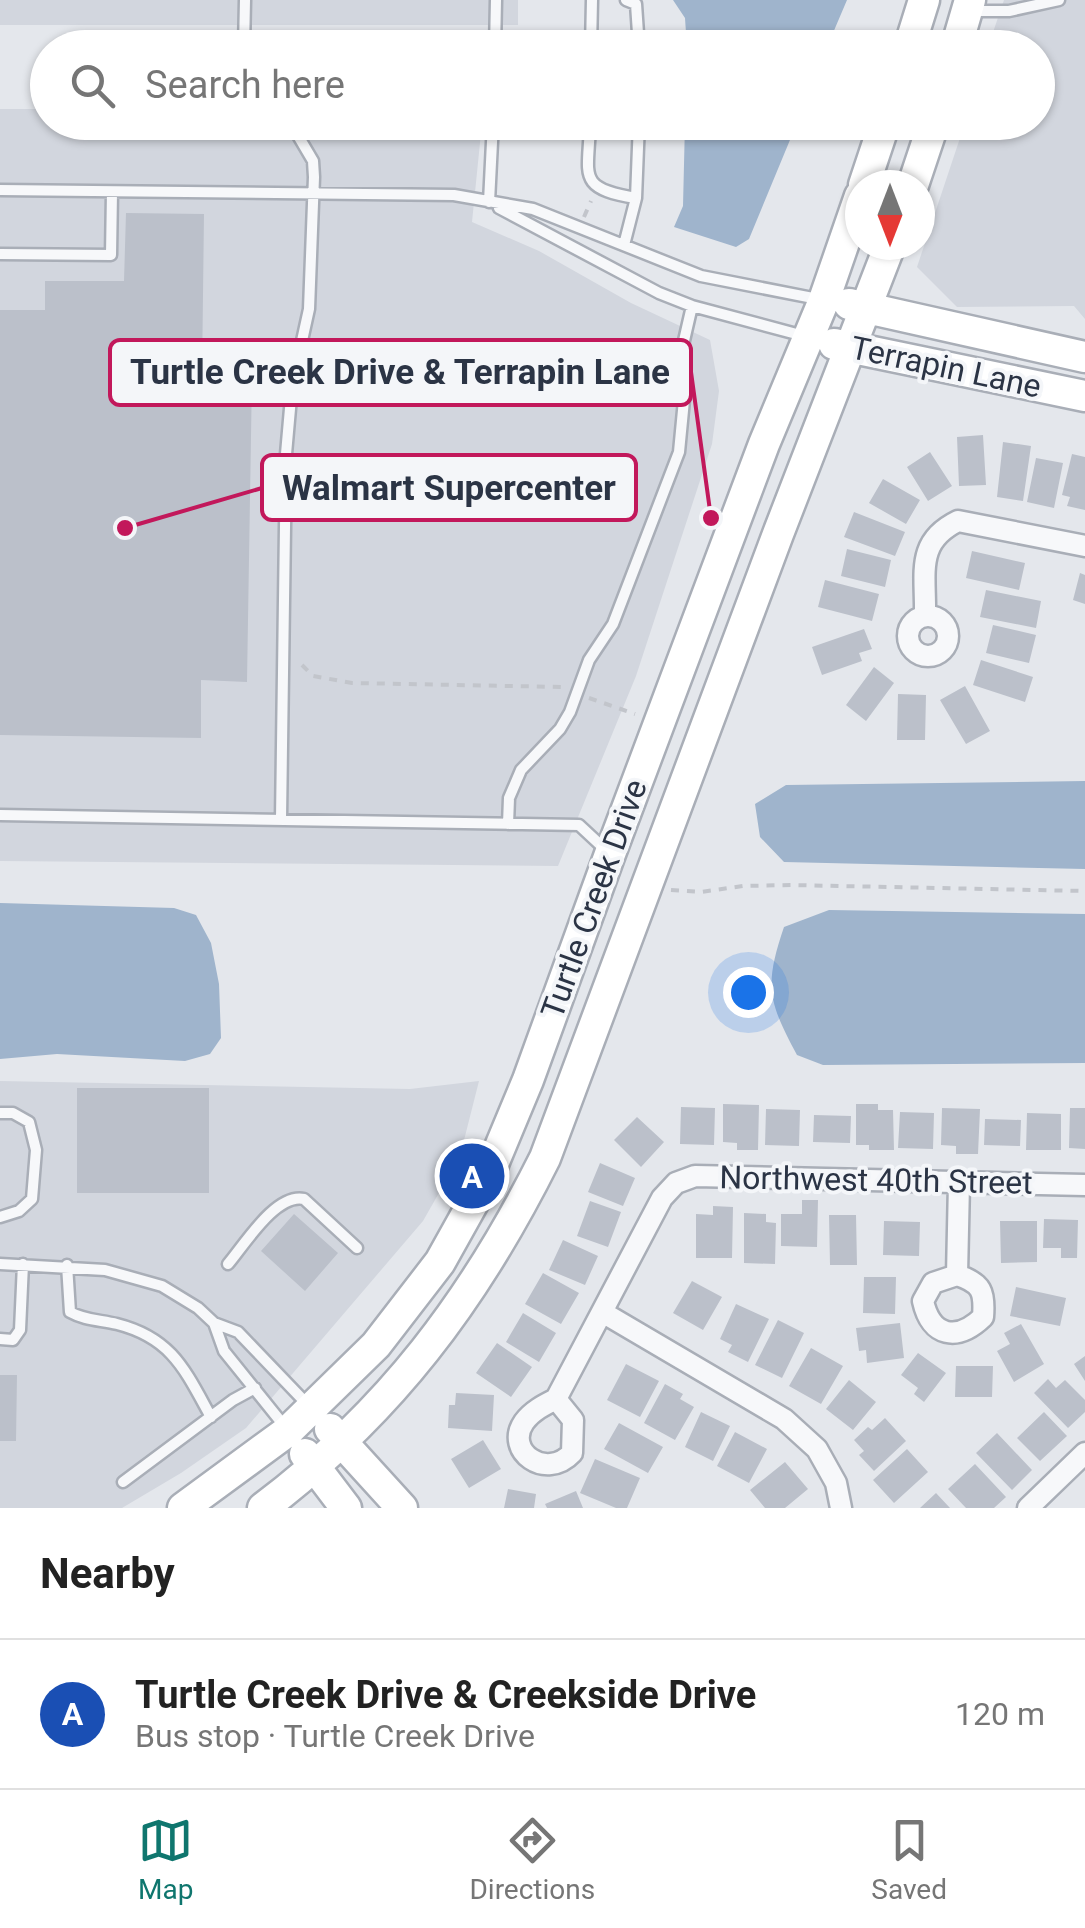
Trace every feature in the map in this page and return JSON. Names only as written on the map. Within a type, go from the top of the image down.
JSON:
[{"type":"street","points":[[915,30],[924,0]]},
{"type":"street","points":[[958,30],[961,4]]},
{"type":"street","points":[[869,170],[880,140]]},
{"type":"street","points":[[918,170],[928,140]]},
{"type":"street","name":"Turtle Creek Drive","points":[[184,1508],[288,1431],[376,1344],[440,1262],[484,1183],[528,1080],[610,854],[845,239]]},
{"type":"street","name":"Turtle Creek Drive","points":[[263,1508],[316,1468],[404,1378],[474,1288],[546,1158],[657,885],[884,260]]},
{"type":"street","name":"Terrapin Lane","points":[[824,300],[1085,357]]},
{"type":"street","name":"Terrapin Lane","points":[[807,337],[1079,393]]},
{"type":"street","points":[[925,616],[927,547],[939,530],[958,521],[1085,546]]},
{"type":"street","points":[[610,854],[657,885]]},
{"type":"street","name":"Northwest 40th Street","points":[[556,1398],[662,1198],[676,1184],[695,1176],[1085,1185]]},
{"type":"street","points":[[957,1276],[959,1182]]},
{"type":"street","points":[[602,1312],[784,1418],[817,1450],[836,1483],[841,1508]]},
{"type":"street","points":[[311,1409],[402,1508]]},
{"type":"street","points":[[288,1431],[346,1508]]},
{"type":"street","points":[[1028,1508],[1085,1454]]},
{"type":"lane","points":[[244,30],[245,0]]},
{"type":"lane","points":[[495,30],[496,0]]},
{"type":"lane","points":[[591,30],[592,0]]},
{"type":"lane","points":[[626,0],[636,4],[638,30]]},
{"type":"lane","points":[[961,4],[1009,12],[1059,0]]},
{"type":"lane","points":[[281,820],[286,454],[292,386],[309,310],[313,194],[313,161],[301,140]]},
{"type":"lane","points":[[489,202],[493,140]]},
{"type":"lane","points":[[589,140],[588,175],[594,186],[604,193],[636,198]]},
{"type":"lane","points":[[624,245],[636,198],[638,140]]},
{"type":"lane","points":[[0,190],[454,195],[534,209],[701,276],[824,300]]},
{"type":"lane","points":[[0,254],[111,256],[112,192]]},
{"type":"lane","points":[[489,202],[583,255],[692,306],[807,337]]},
{"type":"lane","points":[[508,824],[509,798],[521,770],[560,729],[589,660],[613,624],[679,452],[684,400],[680,358],[692,306]]},
{"type":"lane","points":[[0,815],[578,825],[610,854]]},
{"type":"lane","points":[[0,1113],[29,1122],[36,1150],[32,1199],[19,1211],[0,1217]]},
{"type":"lane","points":[[228,1264],[280,1203],[293,1197],[304,1199],[358,1248]]},
{"type":"lane","points":[[0,1264],[106,1270],[162,1286],[214,1323],[238,1332],[311,1409]]},
{"type":"lane","points":[[0,1340],[13,1340],[20,1330],[24,1264]]},
{"type":"lane","points":[[66,1265],[70,1312],[80,1318],[145,1332],[168,1348],[185,1370],[210,1417]]},
{"type":"lane","points":[[214,1323],[224,1351],[288,1431]]},
{"type":"lane","points":[[123,1482],[254,1388]]},
{"type":"path","points":[[584,216],[591,201]]},
{"type":"path","points":[[302,665],[313,676],[352,683],[564,686],[573,690]]},
{"type":"path","points":[[590,698],[635,714]]},
{"type":"path","points":[[657,885],[701,892],[791,885],[1085,891]]},
{"type":"shaded area","points":[[0,0],[518,0],[518,25],[0,25]]},
{"type":"shaded area","points":[[1004,0],[1085,0],[1085,319],[1074,306],[957,307],[917,267],[919,260],[935,260],[935,213],[959,140],[1055,140],[1055,30],[994,30]]},
{"type":"shaded area","points":[[0,109],[30,109],[30,140],[480,140],[472,222],[539,251],[631,303],[710,340],[719,391],[712,444],[636,676],[558,866],[0,861]]},
{"type":"shaded area","points":[[0,1081],[410,1089],[479,1081],[460,1156],[423,1221],[246,1428],[122,1508],[0,1508]]},
{"type":"water","points":[[673,0],[847,0],[834,30],[686,30],[685,18]]},
{"type":"water","points":[[685,140],[790,140],[749,239],[736,247],[674,227],[683,206]]},
{"type":"water","points":[[1085,781],[1085,869],[784,862],[760,837],[755,804],[786,785]]},
{"type":"water","points":[[0,903],[174,908],[196,915],[211,943],[219,984],[221,1038],[210,1054],[185,1061],[57,1054],[0,1059]]},
{"type":"water","points":[[829,910],[1085,914],[1085,1063],[823,1065],[797,1055],[775,1006],[774,964],[784,927]]},
{"type":"building","points":[[126,213],[204,214],[202,375],[252,375],[247,682],[201,680],[201,738],[0,735],[0,310],[45,310],[45,281],[124,281]]},
{"type":"building","points":[[983,435],[986,485],[959,486],[957,437]]},
{"type":"building","points":[[1003,442],[1031,446],[1023,501],[997,497]]},
{"type":"building","points":[[930,452],[952,486],[928,501],[907,467]]},
{"type":"building","points":[[1072,454],[1085,457],[1085,510],[1067,506],[1070,497],[1062,495]]},
{"type":"building","points":[[1036,458],[1063,463],[1054,508],[1027,502]]},
{"type":"building","points":[[883,479],[920,500],[906,524],[869,503]]},
{"type":"building","points":[[854,512],[905,532],[895,556],[844,537]]},
{"type":"building","points":[[847,549],[891,560],[885,587],[841,576]]},
{"type":"building","points":[[972,551],[1025,563],[1019,590],[966,578]]},
{"type":"building","points":[[1080,573],[1085,575],[1085,604],[1073,600]]},
{"type":"building","points":[[825,580],[879,594],[872,621],[818,607]]},
{"type":"building","points":[[986,590],[1041,601],[1036,628],[980,617]]},
{"type":"building","points":[[993,625],[1036,635],[1029,663],[986,653]]},
{"type":"building","points":[[864,629],[872,649],[859,653],[862,661],[822,675],[812,647]]},
{"type":"building","points":[[981,660],[1033,677],[1025,702],[973,685]]},
{"type":"building","points":[[874,667],[894,683],[866,721],[846,705]]},
{"type":"building","points":[[965,686],[990,731],[966,744],[940,700]]},
{"type":"building","points":[[898,694],[926,695],[925,740],[897,740]]},
{"type":"building","points":[[77,1088],[209,1088],[209,1193],[77,1193]]},
{"type":"building","points":[[723,1104],[759,1105],[758,1150],[737,1150],[737,1143],[723,1142]]},
{"type":"building","points":[[856,1104],[878,1104],[878,1110],[893,1110],[894,1150],[869,1150],[869,1145],[856,1145]]},
{"type":"building","points":[[681,1107],[715,1108],[714,1145],[680,1144]]},
{"type":"building","points":[[942,1108],[980,1109],[978,1154],[956,1154],[956,1146],[941,1145]]},
{"type":"building","points":[[1070,1108],[1085,1108],[1085,1149],[1069,1148]]},
{"type":"building","points":[[766,1109],[800,1110],[799,1146],[765,1145]]},
{"type":"building","points":[[900,1112],[934,1113],[933,1149],[898,1148]]},
{"type":"building","points":[[1027,1113],[1061,1114],[1061,1150],[1026,1150]]},
{"type":"building","points":[[814,1115],[851,1116],[850,1143],[813,1142]]},
{"type":"building","points":[[637,1117],[664,1142],[641,1167],[614,1140]]},
{"type":"building","points":[[985,1119],[1021,1120],[1020,1146],[984,1145]]},
{"type":"building","points":[[600,1163],[635,1178],[623,1206],[588,1192]]},
{"type":"building","points":[[802,1200],[818,1200],[817,1247],[781,1246],[781,1214],[802,1214]]},
{"type":"building","points":[[590,1201],[621,1212],[608,1247],[577,1236]]},
{"type":"building","points":[[713,1206],[733,1207],[732,1258],[696,1258],[696,1214],[713,1215]]},
{"type":"building","points":[[744,1213],[766,1214],[766,1222],[776,1223],[775,1264],[744,1263]]},
{"type":"building","points":[[294,1214],[338,1253],[305,1291],[261,1251]]},
{"type":"building","points":[[829,1215],[856,1215],[857,1265],[830,1265]]},
{"type":"building","points":[[1044,1219],[1078,1220],[1077,1258],[1061,1258],[1061,1248],[1043,1248]]},
{"type":"building","points":[[884,1221],[920,1222],[919,1256],[883,1255]]},
{"type":"building","points":[[1000,1221],[1037,1221],[1037,1262],[1001,1263]]},
{"type":"building","points":[[563,1240],[598,1256],[585,1285],[549,1270]]},
{"type":"building","points":[[543,1273],[579,1293],[561,1324],[525,1304]]},
{"type":"building","points":[[864,1277],[896,1277],[895,1314],[863,1313]]},
{"type":"building","points":[[692,1281],[722,1297],[703,1330],[673,1313]]},
{"type":"building","points":[[1016,1287],[1066,1298],[1060,1326],[1010,1316]]},
{"type":"building","points":[[736,1304],[769,1319],[748,1362],[728,1352],[732,1345],[720,1339]]},
{"type":"building","points":[[523,1313],[556,1333],[539,1362],[506,1342]]},
{"type":"building","points":[[778,1320],[804,1333],[782,1378],[755,1365]]},
{"type":"building","points":[[900,1323],[904,1358],[867,1363],[866,1350],[859,1351],[856,1328]]},
{"type":"building","points":[[1021,1324],[1044,1364],[1014,1382],[997,1351],[1010,1344],[1004,1333]]},
{"type":"building","points":[[497,1343],[532,1367],[511,1397],[476,1373]]},
{"type":"building","points":[[811,1348],[843,1366],[821,1404],[789,1386]]},
{"type":"building","points":[[918,1353],[946,1373],[924,1402],[914,1394],[918,1388],[901,1375]]},
{"type":"building","points":[[1085,1356],[1085,1381],[1074,1364]]},
{"type":"building","points":[[626,1364],[659,1381],[640,1417],[607,1400]]},
{"type":"building","points":[[956,1366],[993,1366],[992,1397],[955,1397]]},
{"type":"building","points":[[0,1375],[17,1375],[16,1441],[0,1441]]},
{"type":"building","points":[[1048,1379],[1056,1388],[1065,1380],[1085,1400],[1085,1412],[1068,1428],[1034,1393]]},
{"type":"building","points":[[849,1380],[876,1402],[853,1430],[826,1409]]},
{"type":"building","points":[[665,1384],[683,1394],[680,1399],[694,1407],[675,1440],[644,1423]]},
{"type":"building","points":[[456,1393],[494,1395],[492,1431],[448,1428],[449,1405],[455,1405]]},
{"type":"building","points":[[701,1412],[730,1426],[713,1461],[685,1447]]},
{"type":"building","points":[[1044,1412],[1067,1436],[1040,1461],[1017,1438]]},
{"type":"building","points":[[885,1418],[906,1441],[874,1471],[859,1455],[864,1451],[854,1440]]},
{"type":"building","points":[[619,1423],[663,1447],[648,1473],[604,1449]]},
{"type":"building","points":[[735,1432],[767,1449],[749,1483],[717,1466]]},
{"type":"building","points":[[997,1433],[1032,1470],[1012,1490],[976,1453]]},
{"type":"building","points":[[483,1440],[501,1469],[469,1488],[451,1459]]},
{"type":"building","points":[[907,1449],[928,1472],[894,1503],[873,1480]]},
{"type":"building","points":[[595,1459],[640,1478],[627,1508],[616,1508],[580,1493]]},
{"type":"building","points":[[785,1462],[808,1489],[785,1508],[765,1508],[750,1490]]},
{"type":"building","points":[[975,1464],[1006,1497],[994,1508],[966,1508],[948,1489]]},
{"type":"building","points":[[508,1489],[536,1494],[534,1508],[504,1508]]},
{"type":"building","points":[[576,1491],[583,1508],[547,1508],[545,1504]]},
{"type":"building","points":[[936,1493],[950,1508],[920,1508]]},
{"type":"place","name":"Turtle Creek Drive & Terrapin Lane","points":[[711,518]]},
{"type":"place","name":"Walmart Supercenter","points":[[125,528]]},
{"type":"place","name":"Turtle Creek Drive & Creekside Drive","points":[[472,1176]]}]
